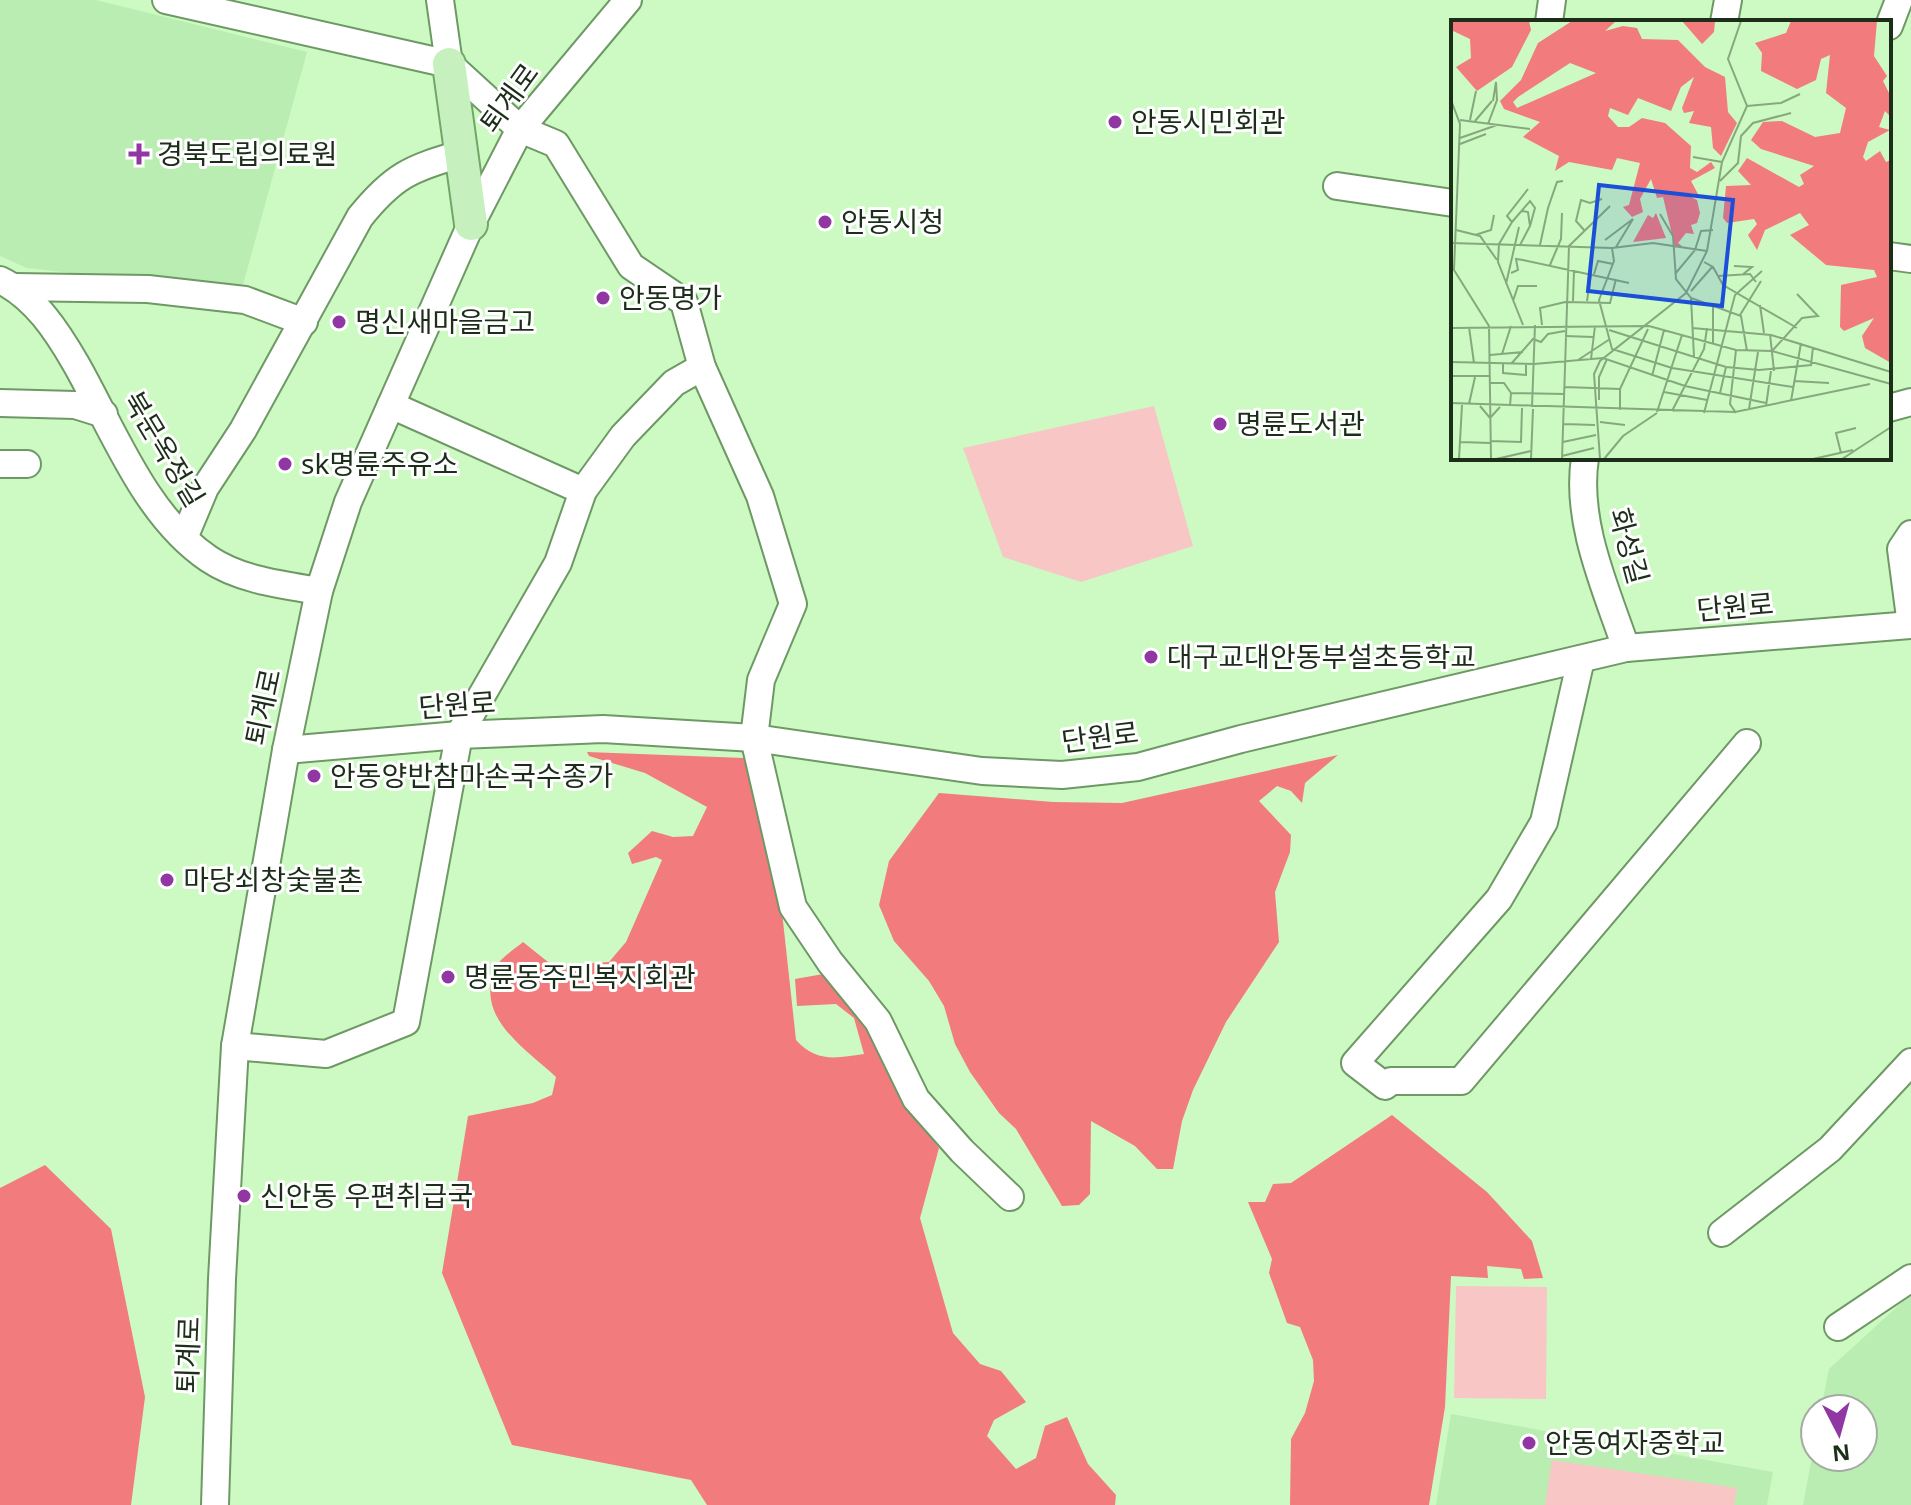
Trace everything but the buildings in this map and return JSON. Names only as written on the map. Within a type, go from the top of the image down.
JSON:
[{"type":"main road","points":[[449,64],[471,224]]},
{"type":"street","points":[[166,0],[449,64],[520,129],[556,144],[631,266],[684,302],[702,367],[760,496],[793,604],[761,680],[754,738],[793,907],[830,962],[878,1021],[916,1099],[962,1151],[1010,1197]]},
{"type":"street","points":[[440,0],[449,64]]},
{"type":"street","name":"퇴계로","points":[[215,1505],[222,1279],[235,1046],[286,750],[319,591],[348,502],[471,224],[520,129],[628,0]]},
{"type":"street","points":[[1549,20],[1552,0]]},
{"type":"street","points":[[1724,20],[1728,0]]},
{"type":"street","points":[[1891,21],[1899,0]]},
{"type":"street","points":[[184,538],[205,488],[243,430],[360,217],[384,187],[421,165],[461,154]]},
{"type":"street","points":[[1337,186],[1451,203]]},
{"type":"street","points":[[1891,256],[1911,259]]},
{"type":"street","points":[[7,283],[148,289],[245,300],[304,322]]},
{"type":"street","name":"북문옥정길","points":[[7,283],[55,327],[142,482],[184,538],[211,560],[224,566],[265,581],[319,591]]},
{"type":"street","points":[[235,1046],[326,1054],[406,1022],[459,735],[558,563],[583,491],[623,436],[674,383],[702,367]]},
{"type":"street","points":[[1891,407],[1911,402]]},
{"type":"street","points":[[0,403],[75,405],[104,414]]},
{"type":"street","points":[[391,405],[583,491]]},
{"type":"street","name":"화성길","points":[[1585,460],[1585,502],[1594,553],[1626,648]]},
{"type":"street","points":[[0,464],[27,464]]},
{"type":"street","points":[[1911,534],[1901,549],[1911,625]]},
{"type":"street","name":"단원로","points":[[286,750],[459,735],[603,729],[754,738],[982,771],[1062,775],[1138,767],[1241,739],[1626,648],[1911,625]]},
{"type":"street","points":[[1581,659],[1544,822],[1499,899],[1355,1063],[1385,1086],[1391,1081],[1461,1081],[1747,743]]},
{"type":"street","points":[[1722,1233],[1830,1149],[1911,1062]]},
{"type":"street","points":[[1838,1327],[1911,1278]]},
{"type":"shaded area","name":"경북도립의료원","points":[[0,0],[96,0],[307,52],[241,292],[27,268],[0,256]]},
{"type":"shaded area","points":[[1154,406],[1193,546],[1081,582],[1003,557],[963,448]]},
{"type":"shaded area","points":[[587,752],[744,758],[782,912],[796,1040],[819,1056],[864,1054],[854,1018],[836,1004],[797,1006],[795,979],[829,973],[871,1022],[913,1115],[939,1148],[920,1218],[953,1333],[980,1364],[1001,1371],[1026,1402],[994,1420],[987,1436],[1016,1469],[1036,1458],[1045,1426],[1067,1417],[1088,1464],[1116,1495],[1115,1505],[707,1505],[691,1480],[512,1445],[442,1273],[468,1116],[533,1103],[552,1095],[556,1077],[517,1043],[497,1016],[491,1001],[496,967],[523,942],[553,966],[609,962],[626,942],[662,860],[656,857],[632,864],[628,853],[652,831],[673,837],[693,836],[707,807],[645,773],[589,756]]},
{"type":"shaded area","points":[[1338,755],[1305,783],[1302,803],[1291,791],[1277,786],[1259,801],[1291,835],[1290,852],[1275,892],[1279,942],[1226,1022],[1193,1090],[1182,1121],[1173,1169],[1157,1169],[1135,1146],[1091,1121],[1090,1194],[1079,1205],[1062,1206],[1016,1129],[999,1113],[970,1072],[955,1044],[944,1006],[929,981],[894,941],[879,905],[889,861],[939,793],[1053,802],[1122,803]]},
{"type":"shaded area","points":[[1392,1115],[1487,1192],[1532,1241],[1543,1278],[1524,1279],[1521,1269],[1487,1266],[1488,1278],[1451,1276],[1445,1407],[1429,1505],[1290,1505],[1291,1439],[1305,1413],[1314,1381],[1313,1360],[1300,1327],[1287,1323],[1269,1273],[1272,1259],[1248,1202],[1265,1202],[1273,1184],[1291,1183]]},
{"type":"shaded area","points":[[45,1165],[111,1229],[145,1397],[131,1505],[0,1505],[0,1188]]},
{"type":"shaded area","points":[[1456,1286],[1547,1287],[1546,1399],[1454,1398]]},
{"type":"shaded area","points":[[1911,1294],[1911,1505],[1803,1505],[1809,1473],[1879,1473],[1879,1393],[1824,1393],[1829,1369]]},
{"type":"shaded area","name":"안동여자중학교","points":[[1451,1414],[1773,1472],[1767,1505],[1436,1505]]},
{"type":"shaded area","points":[[1552,1460],[1737,1488],[1734,1505],[1545,1505]]},
{"type":"place","name":"안동시민회관","points":[[1115,122]]},
{"type":"place","name":"경북도립의료원","points":[[139,154]]},
{"type":"place","name":"안동시청","points":[[825,222]]},
{"type":"place","name":"안동명가","points":[[603,298]]},
{"type":"place","name":"명신새마을금고","points":[[339,322]]},
{"type":"place","name":"명륜도서관","points":[[1220,424]]},
{"type":"place","name":"sk명륜주유소","points":[[285,464]]},
{"type":"place","name":"대구교대안동부설초등학교","points":[[1151,657]]},
{"type":"place","name":"안동양반참마손국수종가","points":[[314,776]]},
{"type":"place","name":"마당쇠창숯불촌","points":[[167,880]]},
{"type":"place","name":"명륜동주민복지회관","points":[[448,977]]},
{"type":"place","name":"신안동 우편취급국","points":[[244,1196]]},
{"type":"place","name":"안동여자중학교","points":[[1529,1443]]}]
